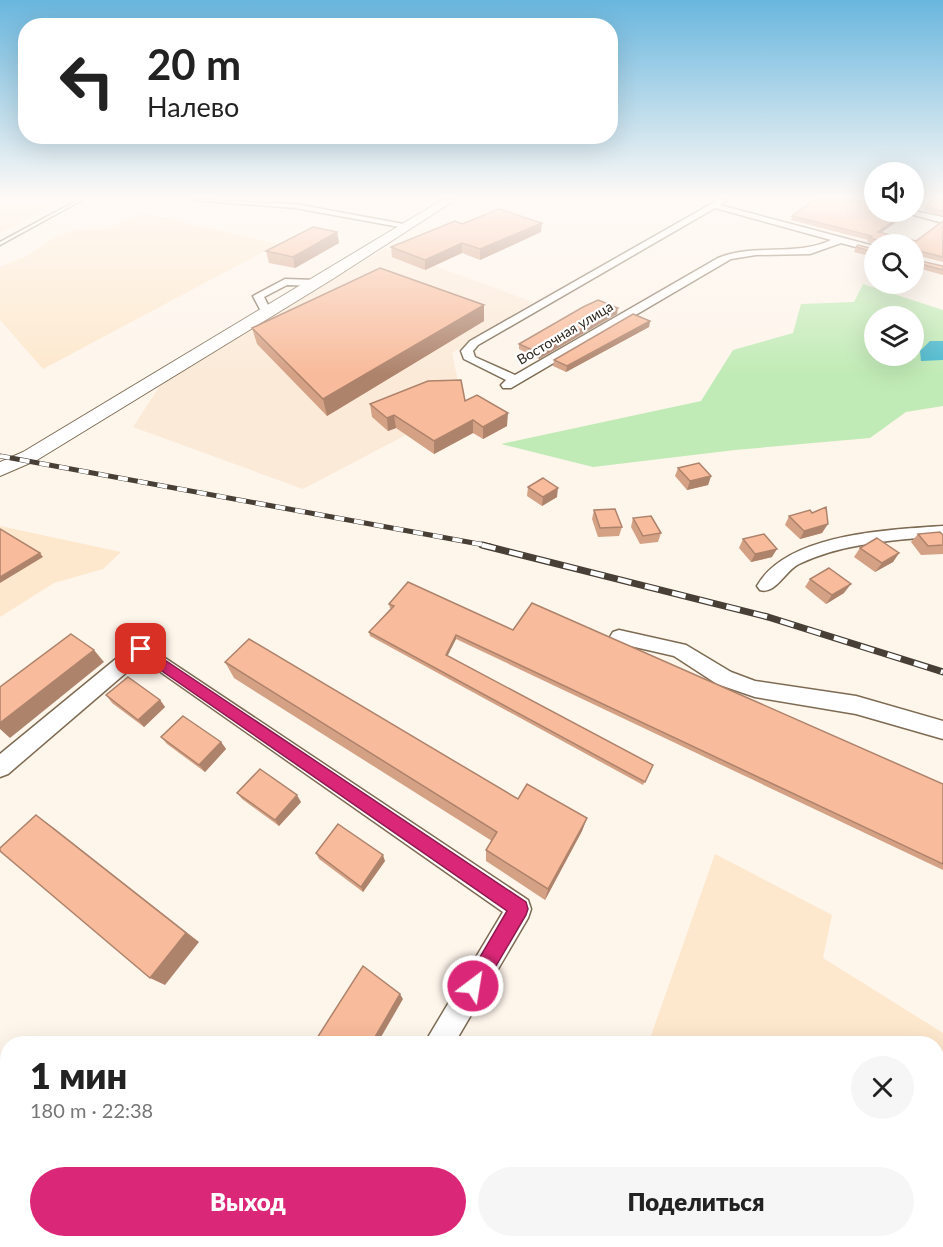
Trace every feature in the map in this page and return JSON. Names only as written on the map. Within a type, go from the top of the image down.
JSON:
[{"type":"main road","points":[[0,470],[30,456],[354,258]]},
{"type":"street","name":"Восточная улица","points":[[621,258],[474,343],[467,351],[470,358],[511,382],[726,258]]},
{"type":"street","points":[[766,586],[777,570],[801,557],[882,536],[943,531]]},
{"type":"street","points":[[619,637],[679,650],[724,678],[755,689],[856,705],[943,730]]},
{"type":"street","points":[[0,767],[141,649],[519,909],[443,1036]]},
{"type":"shaded area","points":[[22,258],[251,258],[43,369],[0,320],[0,267]]},
{"type":"shaded area","points":[[368,258],[413,258],[533,302],[452,353],[463,405],[303,489],[133,427],[161,384]]},
{"type":"shaded area","points":[[0,526],[121,552],[103,569],[54,583],[0,617]]},
{"type":"shaded area","points":[[715,854],[832,915],[823,958],[943,1033],[943,1036],[651,1036]]},
{"type":"green space","points":[[863,284],[864,294],[894,294],[943,310],[943,406],[906,412],[870,438],[735,450],[593,467],[501,444],[701,401],[733,350],[793,333],[801,304],[854,302]]},
{"type":"water","points":[[930,341],[943,341],[943,360],[924,361],[924,347]]},
{"type":"building","points":[[924,262],[943,266],[943,270],[924,265]]},
{"type":"building","points":[[380,268],[484,305],[323,399],[252,328]]},
{"type":"building","points":[[598,300],[618,308],[539,353],[519,344],[583,307]]},
{"type":"building","points":[[633,314],[650,321],[567,366],[554,360]]},
{"type":"building","points":[[461,380],[465,401],[477,395],[508,413],[483,427],[473,420],[434,441],[394,415],[387,418],[370,404],[428,381]]},
{"type":"building","points":[[699,463],[711,476],[690,481],[678,468]]},
{"type":"building","points":[[543,478],[558,488],[543,497],[528,487]]},
{"type":"building","points":[[826,507],[828,524],[804,531],[789,516],[810,510],[812,513]]},
{"type":"building","points":[[615,509],[622,527],[600,528],[594,510]]},
{"type":"building","points":[[651,516],[661,533],[643,536],[633,518]]},
{"type":"building","points":[[0,529],[40,553],[0,577]]},
{"type":"building","points":[[940,532],[943,535],[943,545],[928,546],[918,534]]},
{"type":"building","points":[[764,534],[777,549],[755,554],[743,539]]},
{"type":"building","points":[[877,538],[899,553],[882,563],[860,548]]},
{"type":"building","points":[[829,568],[851,584],[832,595],[810,579]]},
{"type":"building","points":[[408,582],[513,630],[532,603],[943,784],[943,864],[456,635],[446,655],[653,765],[645,782],[369,632],[394,606],[389,604]]},
{"type":"building","points":[[71,634],[94,650],[0,723],[0,687]]},
{"type":"building","points":[[249,639],[518,799],[527,784],[587,818],[548,889],[486,850],[497,832],[225,662]]},
{"type":"building","points":[[128,677],[160,700],[138,720],[106,695]]},
{"type":"building","points":[[183,716],[221,742],[199,765],[161,737]]},
{"type":"building","points":[[260,769],[297,795],[275,820],[237,793]]},
{"type":"building","points":[[36,815],[186,933],[150,978],[0,851],[0,848]]},
{"type":"building","points":[[338,824],[383,855],[361,887],[316,853]]},
{"type":"building","points":[[363,966],[400,994],[376,1036],[318,1036]]},
{"type":"railway","points":[[0,456],[490,546]]},
{"type":"railway","points":[[482,545],[768,617],[943,672]]},
{"type":"route","points":[[141,649],[519,909],[473,986]]}]
